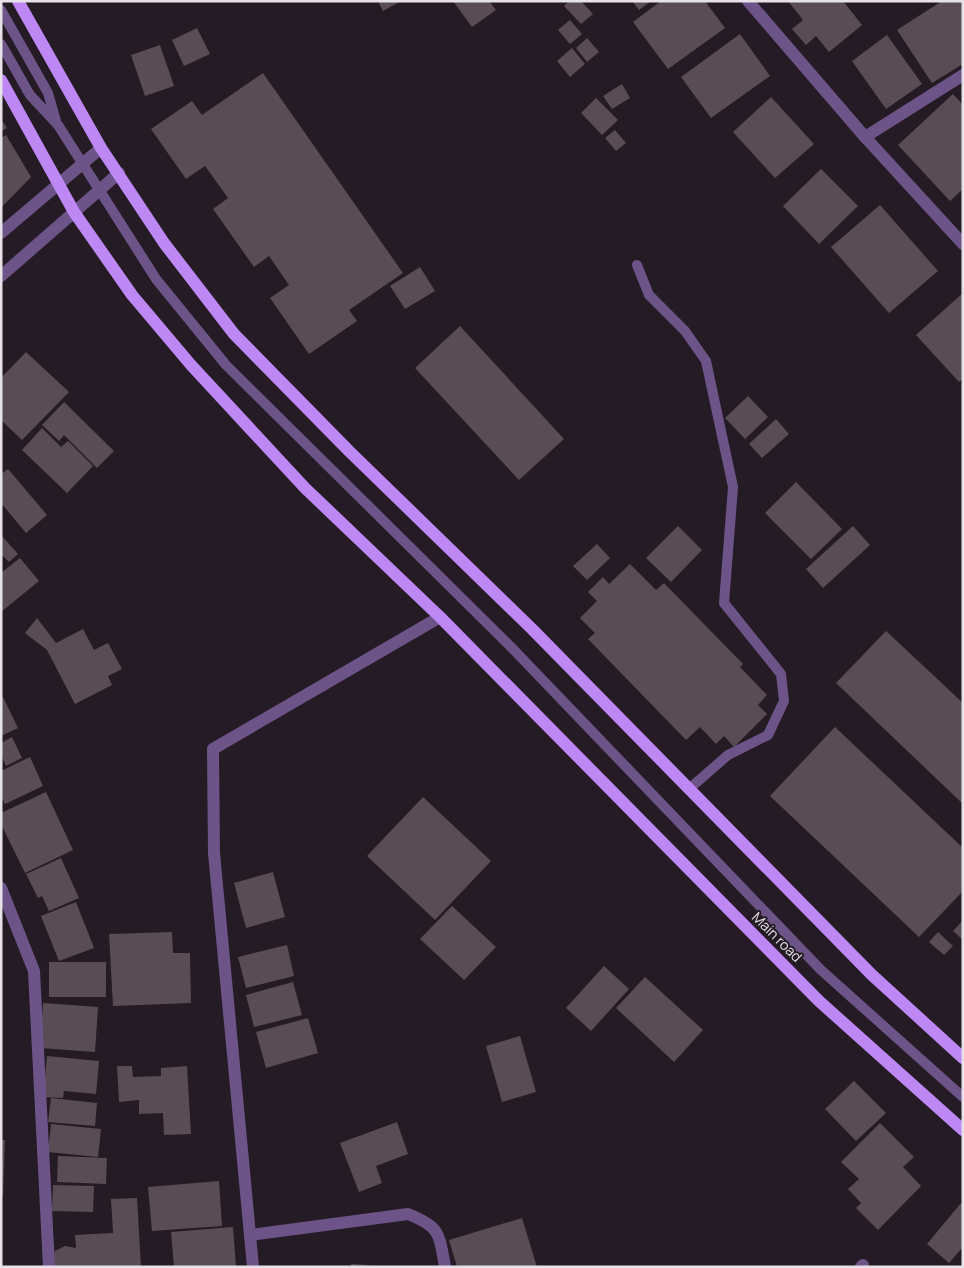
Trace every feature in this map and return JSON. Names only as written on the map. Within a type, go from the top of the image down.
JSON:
[{"type":"main road","points":[[18,1],[101,148],[164,243],[234,334],[349,451],[532,629],[872,974],[963,1058]]},
{"type":"main road","name":"Main road","points":[[1,80],[74,212],[132,295],[191,365],[305,488],[440,616],[820,1002],[963,1130]]},
{"type":"street","points":[[748,1],[865,137],[963,244]]},
{"type":"street","points":[[865,137],[963,75]]},
{"type":"street","points":[[1,232],[101,148]]},
{"type":"street","points":[[1,276],[119,173]]},
{"type":"street","points":[[252,1267],[214,853],[213,749],[440,616]]},
{"type":"street","points":[[1,888],[34,971],[49,1267]]},
{"type":"street","points":[[250,1235],[408,1214],[426,1221],[439,1235],[446,1267]]},
{"type":"lane","points":[[1,10],[48,93],[58,125]]},
{"type":"lane","points":[[1,44],[30,95],[58,125],[156,279],[226,365],[512,647],[821,970],[963,1097]]},
{"type":"lane","points":[[637,265],[649,295],[685,331],[706,361],[733,487],[724,603],[781,674],[784,701],[768,735],[728,755],[689,789]]},
{"type":"building","points":[[378,1],[401,1],[383,11]]},
{"type":"building","points":[[453,1],[489,1],[496,10],[472,27]]},
{"type":"building","points":[[569,1],[581,1],[593,14],[581,24],[564,6]]},
{"type":"building","points":[[632,1],[651,1],[639,10]]},
{"type":"building","points":[[661,1],[705,1],[725,28],[668,69],[633,22]]},
{"type":"building","points":[[788,1],[843,1],[862,25],[829,52],[816,36],[806,45],[792,29],[803,20]]},
{"type":"building","points":[[942,1],[963,1],[963,64],[932,83],[897,30]]},
{"type":"building","points":[[570,20],[582,34],[570,44],[558,30]]},
{"type":"building","points":[[197,28],[210,54],[184,66],[172,40]]},
{"type":"building","points":[[740,34],[770,76],[711,118],[681,77]]},
{"type":"building","points":[[887,35],[922,84],[886,109],[852,61]]},
{"type":"building","points":[[587,38],[599,52],[587,62],[576,48]]},
{"type":"building","points":[[160,45],[174,86],[145,96],[131,55]]},
{"type":"building","points":[[572,48],[585,64],[570,77],[557,61]]},
{"type":"building","points":[[263,73],[403,273],[349,310],[357,321],[309,354],[270,298],[289,285],[269,256],[254,267],[213,209],[228,198],[205,166],[186,179],[151,129],[192,101],[202,115]]},
{"type":"building","points":[[622,84],[630,98],[612,109],[603,96]]},
{"type":"building","points":[[953,94],[963,105],[963,189],[950,201],[898,145]]},
{"type":"building","points":[[771,97],[814,144],[775,178],[733,132]]},
{"type":"building","points":[[596,98],[618,120],[602,135],[581,113]]},
{"type":"building","points":[[1,119],[7,128],[1,131]]},
{"type":"building","points":[[615,130],[626,143],[616,151],[605,138]]},
{"type":"building","points":[[6,135],[31,177],[1,208],[1,138]]},
{"type":"building","points":[[821,169],[858,206],[819,244],[783,206]]},
{"type":"building","points":[[880,205],[938,271],[889,313],[831,247]]},
{"type":"building","points":[[420,267],[435,291],[405,309],[390,286]]},
{"type":"building","points":[[963,293],[963,379],[959,382],[916,335]]},
{"type":"building","points":[[460,326],[564,439],[519,480],[415,368]]},
{"type":"building","points":[[26,352],[69,392],[22,440],[1,420],[1,378]]},
{"type":"building","points":[[748,396],[768,417],[745,439],[725,418]]},
{"type":"building","points":[[64,402],[114,451],[97,468],[64,435],[59,441],[42,425]]},
{"type":"building","points":[[776,419],[789,434],[762,458],[749,444]]},
{"type":"building","points":[[42,428],[61,447],[68,441],[93,466],[67,493],[22,450]]},
{"type":"building","points":[[8,469],[47,515],[26,533],[1,503],[1,474]]},
{"type":"building","points":[[796,482],[842,529],[811,559],[765,513]]},
{"type":"building","points":[[678,526],[702,550],[671,582],[646,558]]},
{"type":"building","points":[[853,526],[870,545],[823,588],[806,569]]},
{"type":"building","points":[[1,535],[18,554],[9,562],[3,556],[1,558]]},
{"type":"building","points":[[597,544],[610,558],[587,580],[573,566]]},
{"type":"building","points":[[20,558],[39,581],[1,612],[1,573]]},
{"type":"building","points":[[630,564],[656,590],[664,583],[743,664],[740,667],[767,695],[758,705],[767,714],[734,747],[724,736],[716,744],[700,727],[686,740],[588,639],[595,633],[580,618],[597,601],[588,592],[603,577],[609,584]]},
{"type":"building","points":[[37,618],[56,643],[83,629],[94,650],[108,643],[122,669],[108,676],[112,685],[75,704],[47,650],[25,633]]},
{"type":"building","points":[[886,631],[963,703],[963,804],[836,683]]},
{"type":"building","points":[[3,697],[18,728],[1,736],[1,698]]},
{"type":"building","points":[[835,727],[963,848],[963,891],[919,937],[770,796]]},
{"type":"building","points":[[12,737],[22,758],[6,766],[1,755],[1,743]]},
{"type":"building","points":[[30,757],[43,786],[5,804],[1,796],[1,771]]},
{"type":"building","points":[[46,792],[73,850],[25,873],[1,824],[1,813]]},
{"type":"building","points":[[423,797],[491,861],[435,920],[367,856]]},
{"type":"building","points":[[61,858],[79,898],[49,911],[42,896],[38,898],[26,874]]},
{"type":"building","points":[[273,872],[285,917],[246,928],[234,883]]},
{"type":"building","points":[[76,902],[94,948],[59,961],[41,916]]},
{"type":"building","points":[[452,906],[496,947],[464,980],[420,939]]},
{"type":"building","points":[[963,920],[963,940],[953,931]]},
{"type":"building","points":[[172,932],[173,953],[190,953],[191,1003],[113,1006],[109,934]]},
{"type":"building","points":[[938,932],[953,946],[944,955],[929,942]]},
{"type":"building","points":[[287,945],[294,976],[246,988],[238,957]]},
{"type":"building","points":[[49,962],[106,962],[106,997],[49,997]]},
{"type":"building","points":[[604,966],[629,989],[591,1031],[566,1008]]},
{"type":"building","points":[[645,977],[703,1030],[674,1062],[616,1008]]},
{"type":"building","points":[[293,982],[302,1015],[254,1027],[246,995]]},
{"type":"building","points":[[43,1003],[98,1007],[95,1052],[40,1048]]},
{"type":"building","points":[[308,1018],[318,1053],[266,1068],[256,1032]]},
{"type":"building","points":[[520,1036],[536,1092],[502,1102],[486,1046]]},
{"type":"building","points":[[47,1056],[99,1061],[96,1094],[64,1091],[63,1098],[43,1097]]},
{"type":"building","points":[[117,1066],[132,1066],[133,1077],[161,1076],[161,1068],[187,1066],[191,1134],[164,1135],[163,1113],[139,1114],[139,1100],[119,1102]]},
{"type":"building","points":[[854,1081],[886,1113],[856,1141],[825,1109]]},
{"type":"building","points":[[51,1098],[97,1103],[95,1126],[48,1122]]},
{"type":"building","points":[[397,1122],[408,1154],[376,1166],[382,1183],[359,1192],[340,1143]]},
{"type":"building","points":[[880,1123],[914,1157],[903,1167],[921,1186],[878,1230],[856,1208],[861,1203],[848,1189],[859,1179],[841,1162]]},
{"type":"building","points":[[51,1124],[101,1129],[98,1157],[48,1152]]},
{"type":"building","points":[[1,1140],[5,1140],[3,1195],[1,1195]]},
{"type":"building","points":[[58,1156],[107,1158],[106,1184],[57,1182]]},
{"type":"building","points":[[219,1181],[222,1226],[152,1231],[148,1187]]},
{"type":"building","points":[[53,1185],[94,1186],[93,1212],[52,1211]]},
{"type":"building","points":[[137,1198],[141,1267],[54,1267],[52,1256],[55,1251],[65,1246],[76,1248],[75,1235],[113,1233],[111,1199]]},
{"type":"building","points":[[961,1203],[963,1204],[963,1247],[949,1263],[927,1244]]},
{"type":"building","points":[[522,1218],[537,1267],[457,1267],[449,1240]]},
{"type":"building","points":[[233,1227],[236,1267],[174,1267],[171,1232]]},
{"type":"building","points":[[351,1264],[369,1265],[369,1267],[351,1267]]}]
